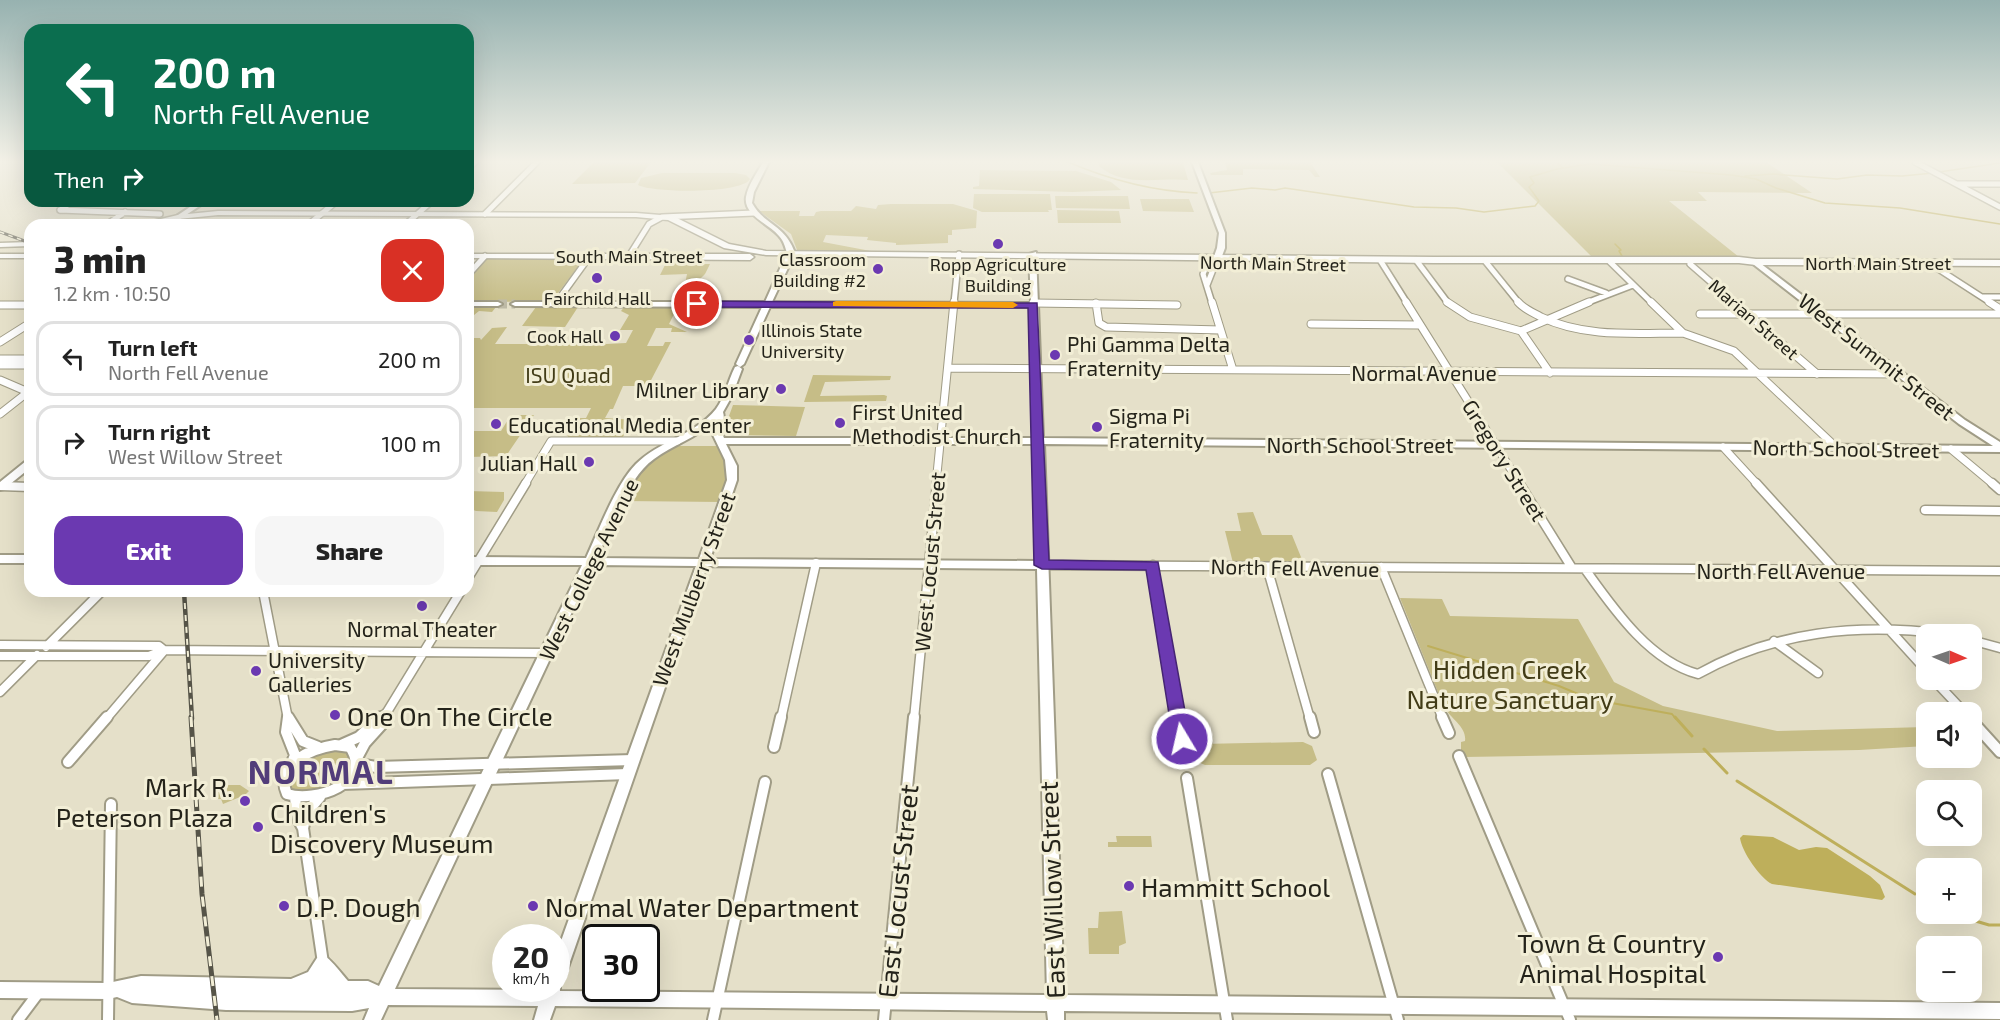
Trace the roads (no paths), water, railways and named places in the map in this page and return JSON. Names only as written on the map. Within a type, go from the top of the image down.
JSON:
[{"type":"main road","points":[[180,219],[192,210]]},
{"type":"main road","points":[[171,219],[198,212],[662,217],[676,220],[734,248],[790,255],[783,234],[752,210]]},
{"type":"main road","points":[[1207,210],[1215,232],[1213,260]]},
{"type":"main road","points":[[1213,210],[1222,233],[1213,260]]},
{"type":"main road","points":[[676,220],[689,214]]},
{"type":"main road","points":[[178,219],[182,217]]},
{"type":"main road","points":[[0,245],[24,244]]},
{"type":"main road","name":"North Main Street","points":[[790,255],[1033,256],[1193,260]]},
{"type":"main road","name":"South Main Street","points":[[474,256],[790,255]]},
{"type":"main road","name":"West College Avenue","points":[[372,1020],[636,469],[650,456],[698,429],[719,412],[790,255]]},
{"type":"main road","points":[[0,256],[24,256]]},
{"type":"main road","name":"East Willow Street","points":[[1033,256],[1055,1012]]},
{"type":"main road","points":[[1193,260],[1231,260]]},
{"type":"main road","points":[[1193,260],[1231,260]]},
{"type":"main road","name":"North Main Street","points":[[1231,260],[1690,264],[2000,263]]},
{"type":"main road","name":"North Main Street","points":[[1486,262],[1739,260],[1756,262]]},
{"type":"main road","name":"West Summit Street","points":[[1756,262],[1962,422],[2000,448]]},
{"type":"main road","points":[[474,304],[498,304]]},
{"type":"main road","points":[[514,304],[1033,304]]},
{"type":"main road","name":"West Mulberry Street","points":[[570,939],[732,480],[734,469],[731,457],[716,431],[719,412]]},
{"type":"main road","name":"North School Street","points":[[720,441],[2000,448]]},
{"type":"main road","points":[[0,487],[24,468]]},
{"type":"main road","points":[[0,559],[24,559]]},
{"type":"main road","name":"North Fell Avenue","points":[[474,561],[1042,565]]},
{"type":"main road","points":[[291,987],[308,982],[314,977],[322,963],[344,988]]},
{"type":"main road","points":[[114,991],[141,984],[344,988],[369,989],[383,997]]},
{"type":"main road","points":[[0,990],[114,991],[132,995],[226,1002],[359,1003],[383,997],[492,995]]},
{"type":"main road","points":[[570,995],[718,1001],[886,1003],[1055,1012],[1901,1015],[2000,1011]]},
{"type":"main road","points":[[542,1020],[548,1002]]},
{"type":"street","points":[[61,210],[160,214]]},
{"type":"street","points":[[316,219],[327,210]]},
{"type":"street","points":[[412,219],[423,210]]},
{"type":"street","points":[[485,214],[489,210]]},
{"type":"street","points":[[116,219],[127,212]]},
{"type":"street","points":[[629,256],[649,224],[662,217],[689,214],[754,213]]},
{"type":"street","points":[[474,268],[485,256]]},
{"type":"street","points":[[555,304],[590,256]]},
{"type":"street","name":"West Locust Street","points":[[910,762],[959,256]]},
{"type":"street","points":[[1213,260],[1206,286],[1233,370]]},
{"type":"street","name":"Gregory Street","points":[[1381,262],[1572,568]]},
{"type":"street","points":[[1418,262],[1449,305],[1476,319],[1521,331],[1549,321],[1606,293],[1634,285]]},
{"type":"street","points":[[1486,262],[1523,308],[1570,329],[1595,333],[1683,333],[1734,351],[1837,448]]},
{"type":"street","points":[[1611,262],[1683,333]]},
{"type":"street","points":[[1929,263],[2000,311]]},
{"type":"street","name":"Marian Street","points":[[1690,264],[1817,374]]},
{"type":"street","points":[[1568,279],[1606,293]]},
{"type":"street","points":[[1982,297],[2000,297]]},
{"type":"street","points":[[1096,303],[1099,323],[1106,327],[1220,330]]},
{"type":"street","points":[[1033,304],[1177,305]]},
{"type":"street","points":[[0,305],[24,305]]},
{"type":"street","points":[[1700,314],[2000,311]]},
{"type":"street","points":[[1311,324],[1420,325]]},
{"type":"street","points":[[0,342],[24,327]]},
{"type":"street","points":[[1521,331],[1550,373]]},
{"type":"street","points":[[0,359],[24,359]]},
{"type":"street","points":[[0,370],[16,359]]},
{"type":"street","points":[[0,364],[24,365]]},
{"type":"street","name":"Normal Avenue","points":[[948,368],[1901,375]]},
{"type":"street","points":[[0,380],[24,390]]},
{"type":"street","points":[[0,414],[24,395]]},
{"type":"street","points":[[474,559],[551,441],[677,441]]},
{"type":"street","points":[[1723,447],[1916,659]]},
{"type":"street","name":"West Summit Street","points":[[1951,449],[2000,490]]},
{"type":"street","points":[[0,487],[24,487]]},
{"type":"street","points":[[1925,510],[2000,511]]},
{"type":"street","points":[[774,747],[816,563]]},
{"type":"street","name":"North Fell Avenue","points":[[1042,565],[2000,572]]},
{"type":"street","points":[[1153,565],[1182,739]]},
{"type":"street","points":[[1267,567],[1314,732]]},
{"type":"street","points":[[1381,567],[1449,733]]},
{"type":"street","points":[[1585,569],[1628,625],[1648,644],[1687,672],[1698,674],[1725,660],[1791,636],[1837,631],[1916,633]]},
{"type":"street","points":[[0,692],[96,597]]},
{"type":"street","points":[[264,597],[288,717],[305,744],[321,747],[350,747],[358,761],[376,767],[491,771],[630,767]]},
{"type":"street","points":[[303,828],[309,809],[321,796],[348,780],[358,761],[361,749],[381,726],[387,712],[457,597]]},
{"type":"street","points":[[1774,641],[1818,673]]},
{"type":"street","points":[[1982,643],[2000,648]]},
{"type":"street","points":[[0,645],[159,646],[164,650]]},
{"type":"street","points":[[0,656],[149,656],[164,650],[547,653]]},
{"type":"street","points":[[68,762],[164,650]]},
{"type":"street","points":[[1943,690],[1955,702]]},
{"type":"street","points":[[339,746],[359,736],[387,712]]},
{"type":"street","points":[[288,717],[284,727],[295,754],[283,776],[282,783],[287,794],[294,798],[321,796]]},
{"type":"street","points":[[1982,732],[2000,752]]},
{"type":"street","points":[[291,764],[321,747]]},
{"type":"street","points":[[1459,756],[1567,1014]]},
{"type":"street","name":"East Locust Street","points":[[884,1020],[910,762]]},
{"type":"street","points":[[342,784],[491,771],[630,767]]},
{"type":"street","points":[[1328,774],[1396,1013]]},
{"type":"street","points":[[1187,778],[1225,1013]]},
{"type":"street","points":[[713,1020],[765,782]]},
{"type":"street","points":[[294,798],[298,819],[303,828],[322,963]]},
{"type":"street","points":[[108,1020],[114,991],[111,804]]},
{"type":"street","points":[[18,1020],[40,991]]},
{"type":"waterway","points":[[1467,210],[1484,212],[1504,210]]},
{"type":"waterway","points":[[1910,210],[2000,224]]},
{"type":"waterway","points":[[1615,244],[1621,250],[1619,251],[1622,256],[1618,257]]},
{"type":"waterway","points":[[1428,646],[1559,686],[1590,699],[1672,714],[1676,719]]},
{"type":"waterway","points":[[1675,717],[1692,736]]},
{"type":"waterway","points":[[1704,749],[1727,773]]},
{"type":"waterway","points":[[1737,781],[1915,894]]},
{"type":"waterway","points":[[1982,923],[2000,925]]},
{"type":"tunnel","points":[[498,304],[515,304]]},
{"type":"railway","points":[[0,232],[24,241]]},
{"type":"railway","points":[[184,597],[192,719]]},
{"type":"railway","points":[[191,717],[202,894],[217,1020]]},
{"type":"place","name":"Ropp Agriculture Building","points":[[998,244]]},
{"type":"place","name":"Classroom Building #2","points":[[878,269]]},
{"type":"place","name":"Fairchild Hall","points":[[597,278]]},
{"type":"place","name":"Cook Hall","points":[[615,336]]},
{"type":"place","name":"Illinois State University","points":[[749,340]]},
{"type":"place","name":"Phi Gamma Delta Fraternity","points":[[1055,355]]},
{"type":"place","name":"Milner Library","points":[[781,389]]},
{"type":"place","name":"First United Methodist Church","points":[[840,423]]},
{"type":"place","name":"Educational Media Center","points":[[496,424]]},
{"type":"place","name":"Sigma Pi Fraternity","points":[[1097,427]]},
{"type":"place","name":"Julian Hall","points":[[589,462]]},
{"type":"place","name":"Normal Theater","points":[[422,606]]},
{"type":"place","name":"University Galleries","points":[[256,671]]},
{"type":"place","name":"One On The Circle","points":[[335,715]]},
{"type":"place","name":"Mark R. Peterson Plaza","points":[[245,801]]},
{"type":"place","name":"Children's Discovery Museum","points":[[258,827]]},
{"type":"place","name":"Hammitt School","points":[[1129,886]]},
{"type":"place","name":"D.P. Dough","points":[[284,906]]},
{"type":"place","name":"Normal Water Department","points":[[533,906]]},
{"type":"place","name":"Town & Country Animal Hospital","points":[[1718,957]]},
{"type":"district","name":"NORMAL","points":[[321,771]]},
{"type":"park label","name":"ISU Quad","points":[[568,374]]},
{"type":"park label","name":"Hidden Creek Nature Sanctuary","points":[[1510,683]]}]
